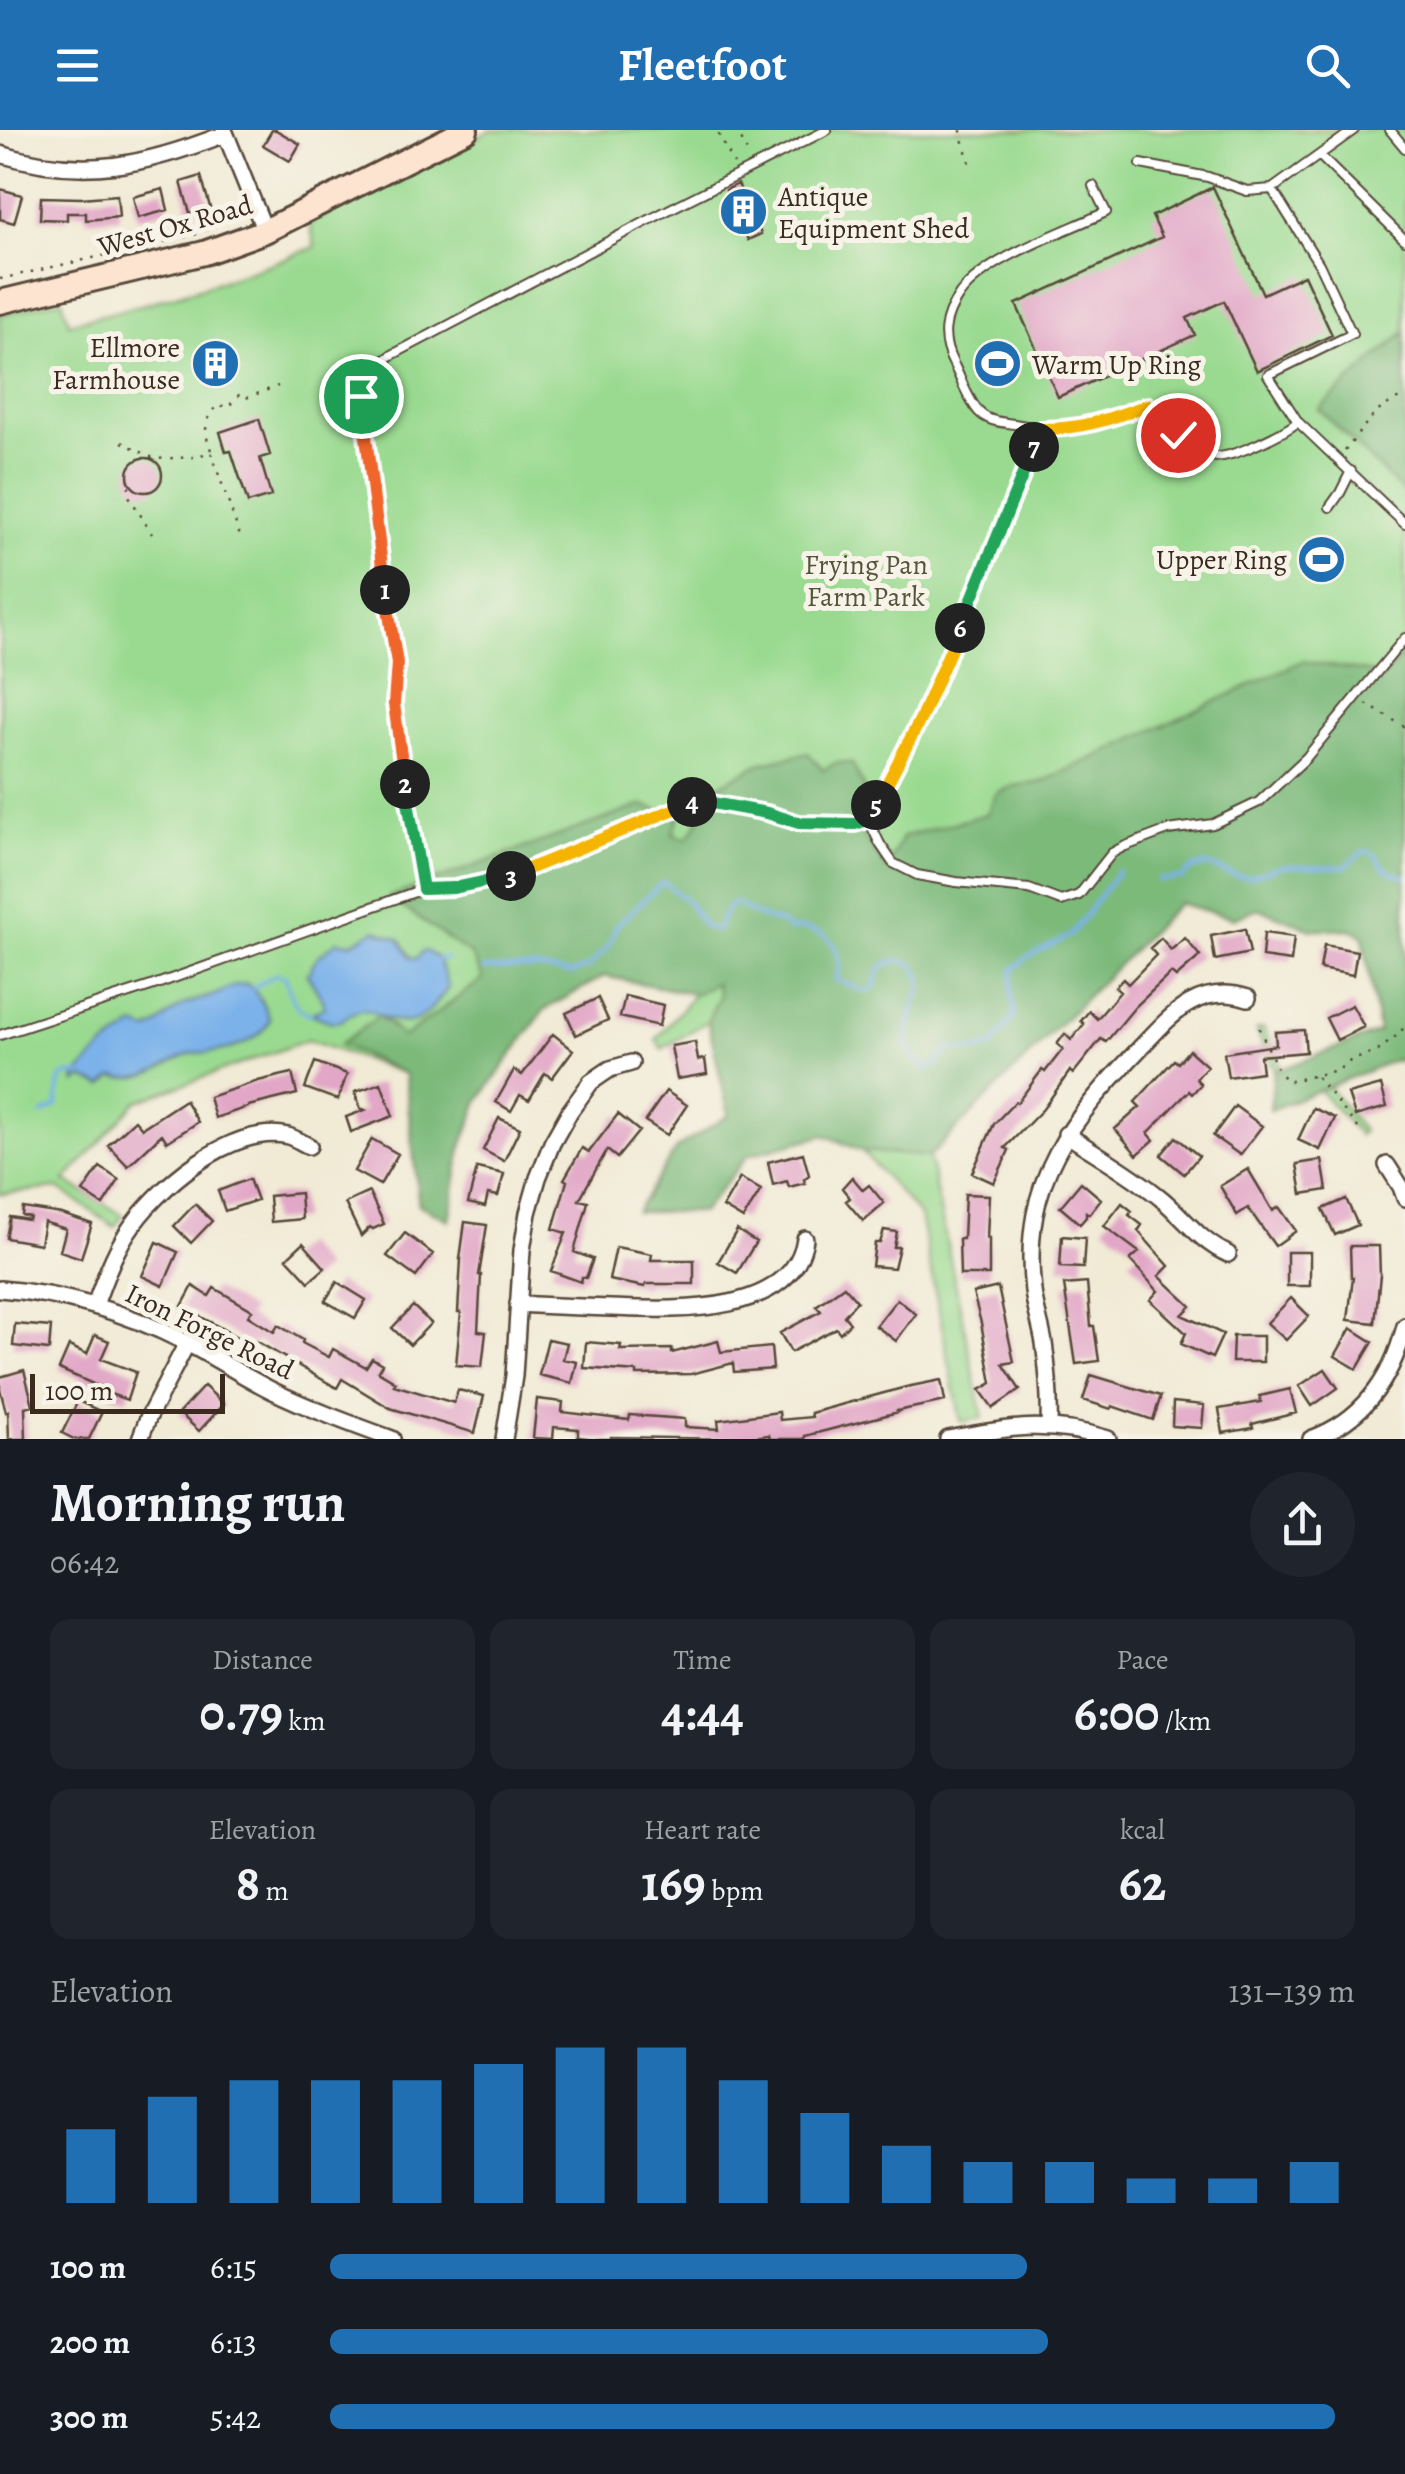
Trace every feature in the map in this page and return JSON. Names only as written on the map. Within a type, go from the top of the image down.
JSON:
[{"type":"main road","name":"West Ox Road","points":[[0,302],[204,253],[265,231],[466,130]]},
{"type":"street","points":[[0,154],[52,166],[116,166],[178,152],[225,132],[265,231]]},
{"type":"street","points":[[1049,1426],[1044,1342],[1033,1293],[1030,1250],[1051,1162],[1066,1134],[1106,1084],[1171,1016],[1207,995],[1248,998]]},
{"type":"street","points":[[504,1439],[514,1376],[522,1250],[538,1178],[570,1110],[591,1082],[610,1069],[631,1064]]},
{"type":"street","points":[[1066,1134],[1124,1169],[1204,1241],[1228,1254]]},
{"type":"street","points":[[95,1304],[121,1242],[148,1204],[170,1182],[209,1156],[258,1136],[290,1136],[309,1146]]},
{"type":"street","points":[[1387,1165],[1402,1186],[1405,1198]]},
{"type":"street","points":[[518,1304],[674,1310],[718,1306],[751,1296],[784,1278],[799,1261],[806,1239]]},
{"type":"street","name":"Iron Forge Road","points":[[0,1289],[39,1292],[95,1304],[143,1321],[272,1390],[392,1439]]},
{"type":"street","points":[[1311,1439],[1348,1420],[1373,1396],[1399,1352],[1405,1326]]},
{"type":"street","points":[[140,1439],[188,1343]]},
{"type":"street","points":[[948,1439],[1008,1427],[1049,1426],[1108,1439]]},
{"type":"lane","points":[[423,889],[394,704],[397,663],[376,530],[362,416],[362,384],[376,365],[392,355],[828,130]]},
{"type":"lane","points":[[1333,130],[1340,140]]},
{"type":"lane","points":[[1142,164],[1208,177],[1247,191],[1272,189],[1354,130]]},
{"type":"lane","points":[[1390,130],[1405,148]]},
{"type":"lane","points":[[1320,156],[1405,240]]},
{"type":"lane","points":[[1093,186],[1106,212],[1002,260],[961,292],[944,330],[944,347],[978,411],[991,420],[1067,429],[1093,425],[1148,405],[1178,435],[1210,456],[1228,456],[1298,422]]},
{"type":"lane","points":[[1272,189],[1319,264],[1352,334],[1268,375],[1298,422],[1405,524]]},
{"type":"lane","points":[[0,1035],[423,889],[505,879],[696,800],[799,823],[855,824],[868,820],[921,718],[1042,429]]},
{"type":"lane","points":[[1330,506],[1350,471]]},
{"type":"lane","points":[[868,820],[893,862],[917,875],[1030,889],[1061,901],[1079,895],[1112,854],[1124,847],[1168,830],[1213,824],[1258,802],[1306,758],[1405,638]]},
{"type":"path","points":[[729,130],[719,135],[738,174]]},
{"type":"path","points":[[738,130],[754,167]]},
{"type":"path","points":[[961,130],[970,163]]},
{"type":"path","points":[[0,279],[194,235],[254,201]]},
{"type":"path","points":[[240,536],[212,452],[206,428],[208,418],[212,410],[228,407],[238,395],[246,398],[278,386]]},
{"type":"path","points":[[1338,459],[1367,420],[1387,403],[1405,396]]},
{"type":"path","points":[[122,442],[155,459],[212,452]]},
{"type":"path","points":[[128,486],[152,534]]},
{"type":"path","points":[[1356,699],[1405,727]]},
{"type":"path","points":[[1259,1028],[1286,1081],[1338,1070],[1378,1051],[1405,1024]]},
{"type":"path","points":[[1316,1076],[1363,1134]]},
{"type":"green space","name":"Frying Pan Farm Park","points":[[491,130],[1405,130],[1405,1061],[1394,1060],[1328,1086],[1363,1131],[1359,1135],[1318,1089],[1277,1106],[1277,1075],[1256,1030],[1263,1028],[1282,1069],[1379,1032],[1363,936],[1351,929],[1312,929],[1258,908],[1233,918],[1178,903],[929,1157],[983,1418],[961,1422],[920,1216],[862,1151],[825,1135],[748,1155],[702,1212],[676,1149],[729,1115],[708,1021],[662,1049],[656,1040],[694,994],[604,976],[544,1010],[479,1100],[461,1149],[449,1206],[419,1205],[405,1074],[308,1040],[137,1101],[65,1181],[123,1215],[115,1227],[58,1188],[0,1194],[0,315],[62,299],[69,323],[194,290],[285,259],[315,247],[310,223]]},
{"type":"green space","points":[[1405,332],[1405,494],[1319,409]]},
{"type":"green space","points":[[1405,651],[1405,1061],[1394,1060],[1270,1110],[1274,1069],[1379,1032],[1363,936],[1351,929],[1312,929],[1258,908],[1233,918],[1179,903],[929,1157],[862,1151],[825,1135],[748,1155],[702,1212],[636,1212],[676,1149],[729,1115],[708,1020],[719,996],[715,983],[695,994],[604,976],[544,1010],[479,1100],[461,1149],[449,1220],[419,1205],[405,1074],[340,1044],[379,1016],[404,1037],[483,979],[472,956],[389,897],[643,805],[679,817],[673,834],[686,839],[712,789],[759,764],[808,753],[823,770],[836,763],[852,763],[864,788],[863,834],[887,869],[902,837],[987,814],[997,793],[1042,782],[1302,661],[1385,675]]},
{"type":"water","points":[[376,930],[400,939],[416,959],[426,951],[439,959],[448,988],[415,1021],[397,1021],[362,1010],[338,1022],[311,1014],[324,1007],[307,974],[313,963],[337,941],[351,943]]},
{"type":"water","points":[[247,984],[261,1000],[270,1020],[252,1039],[228,1049],[190,1054],[144,1076],[113,1077],[103,1086],[83,1078],[76,1083],[75,1077],[104,1047],[135,1026],[148,1031],[185,1005]]},
{"type":"building","points":[[272,130],[300,144],[290,161],[263,145]]},
{"type":"building","points":[[201,176],[210,207],[190,213],[181,182]]},
{"type":"building","name":"Antique Equipment Shed","points":[[738,184],[761,234],[748,240],[726,190]]},
{"type":"building","points":[[1213,187],[1263,294],[1304,275],[1332,335],[1257,371],[1224,301],[1187,318],[1195,335],[1058,397],[1016,304],[1162,237],[1152,216]]},
{"type":"building","points":[[0,189],[22,195],[14,223],[0,219]]},
{"type":"building","points":[[163,189],[168,210],[138,218],[133,197]]},
{"type":"building","points":[[117,195],[119,217],[86,220],[86,213],[67,213],[67,220],[40,219],[41,197]]},
{"type":"building","name":"Ellmore Farmhouse","points":[[219,344],[231,374],[211,382],[200,352]]},
{"type":"building","points":[[259,419],[270,455],[260,458],[271,496],[248,503],[231,451],[226,452],[220,432]]},
{"type":"building","points":[[145,458],[157,463],[162,475],[157,487],[145,492],[133,487],[128,475],[133,463]]},
{"type":"building","points":[[1245,929],[1250,953],[1215,960],[1211,936]]},
{"type":"building","points":[[1264,933],[1294,937],[1291,961],[1262,957]]},
{"type":"building","points":[[1161,938],[1171,950],[1185,938],[1200,956],[1176,977],[1171,973],[1106,1042],[1101,1039],[1073,1074],[1070,1071],[1043,1109],[1005,1148],[1009,1150],[994,1183],[972,1173],[994,1124],[1017,1103],[1042,1070],[1045,1072],[1063,1049],[1057,1044],[1065,1034],[1071,1040],[1089,1011],[1097,1019],[1120,992],[1115,987],[1123,979],[1128,984],[1156,955],[1150,948]]},
{"type":"building","points":[[1324,945],[1357,951],[1353,975],[1320,969]]},
{"type":"building","points":[[625,996],[663,1005],[659,1026],[620,1017]]},
{"type":"building","points":[[598,998],[608,1020],[576,1035],[566,1013]]},
{"type":"building","points":[[1352,1005],[1364,1027],[1337,1040],[1326,1018]]},
{"type":"building","points":[[1304,1030],[1306,1052],[1260,1056],[1262,1072],[1228,1077],[1224,1053],[1276,1045],[1275,1032]]},
{"type":"building","points":[[553,1034],[573,1050],[552,1078],[545,1073],[529,1100],[520,1095],[511,1111],[496,1102],[514,1070],[522,1075]]},
{"type":"building","points":[[695,1042],[698,1060],[705,1059],[707,1074],[677,1079],[671,1046]]},
{"type":"building","points":[[1189,1050],[1207,1066],[1196,1079],[1201,1084],[1192,1094],[1189,1091],[1148,1133],[1154,1140],[1137,1155],[1115,1129],[1140,1107],[1135,1102],[1174,1060],[1178,1063]]},
{"type":"building","points":[[315,1062],[347,1074],[338,1100],[305,1088]]},
{"type":"building","points":[[292,1073],[297,1094],[215,1118],[209,1097]]},
{"type":"building","points":[[381,1083],[393,1116],[351,1132],[346,1117],[365,1110],[360,1108],[355,1092]]},
{"type":"building","points":[[1381,1085],[1387,1107],[1355,1116],[1348,1094]]},
{"type":"building","points":[[666,1091],[687,1105],[667,1135],[645,1121]]},
{"type":"building","points":[[185,1100],[198,1122],[167,1142],[162,1134],[128,1166],[108,1145],[135,1120],[142,1128]]},
{"type":"building","points":[[1235,1106],[1262,1126],[1240,1155],[1213,1136]]},
{"type":"building","points":[[1313,1108],[1335,1118],[1320,1150],[1298,1140]]},
{"type":"building","points":[[618,1114],[639,1131],[617,1158],[607,1150],[579,1200],[588,1202],[574,1252],[593,1259],[581,1282],[551,1271],[566,1233],[553,1229],[567,1181],[564,1179],[582,1148],[589,1152]]},
{"type":"building","points":[[499,1118],[520,1128],[504,1161],[483,1150]]},
{"type":"building","points":[[1176,1137],[1199,1156],[1184,1174],[1161,1155]]},
{"type":"building","points":[[372,1139],[398,1154],[380,1185],[354,1171]]},
{"type":"building","points":[[803,1153],[809,1175],[805,1183],[789,1187],[787,1181],[773,1185],[768,1162]]},
{"type":"building","points":[[1322,1160],[1327,1190],[1302,1194],[1297,1164]]},
{"type":"building","points":[[100,1167],[119,1180],[103,1205],[83,1192]]},
{"type":"building","points":[[477,1168],[504,1174],[498,1196],[488,1194],[485,1207],[468,1203]]},
{"type":"building","points":[[1248,1169],[1273,1211],[1279,1207],[1296,1231],[1275,1246],[1248,1208],[1237,1215],[1220,1186]]},
{"type":"building","points":[[852,1177],[863,1190],[869,1185],[884,1203],[863,1221],[846,1201],[850,1198],[842,1188]]},
{"type":"building","points":[[740,1178],[761,1190],[743,1219],[723,1207]]},
{"type":"building","points":[[249,1179],[257,1200],[225,1211],[218,1191]]},
{"type":"building","points":[[1081,1182],[1101,1199],[1089,1214],[1086,1212],[1080,1224],[1060,1207]]},
{"type":"building","points":[[369,1192],[384,1224],[370,1227],[361,1236],[345,1203]]},
{"type":"building","points":[[300,1193],[302,1219],[271,1222],[269,1196]]},
{"type":"building","points":[[965,1194],[989,1195],[989,1275],[960,1275],[959,1239],[963,1239]]},
{"type":"building","points":[[1346,1199],[1358,1225],[1335,1235],[1323,1209]]},
{"type":"building","points":[[1122,1203],[1142,1225],[1138,1231],[1169,1266],[1159,1276],[1191,1306],[1182,1315],[1223,1334],[1212,1358],[1181,1344],[1186,1333],[1150,1300],[1158,1291],[1130,1260],[1139,1252],[1104,1226]]},
{"type":"building","points":[[195,1204],[212,1221],[191,1243],[174,1226]]},
{"type":"building","points":[[23,1208],[92,1224],[81,1258],[60,1251],[66,1229],[44,1222],[40,1244],[6,1238],[10,1217],[29,1220],[30,1217],[22,1215]]},
{"type":"building","points":[[465,1222],[487,1225],[479,1275],[478,1331],[486,1332],[482,1367],[456,1365]]},
{"type":"building","points":[[737,1230],[756,1242],[737,1273],[718,1262]]},
{"type":"building","points":[[884,1230],[897,1232],[894,1247],[899,1247],[894,1268],[872,1266],[875,1243],[880,1243]]},
{"type":"building","points":[[405,1233],[433,1254],[416,1277],[387,1256]]},
{"type":"building","points":[[1062,1236],[1085,1238],[1083,1268],[1060,1267]]},
{"type":"building","points":[[157,1242],[178,1252],[163,1286],[142,1276]]},
{"type":"building","points":[[303,1243],[325,1268],[309,1282],[287,1258]]},
{"type":"building","points":[[1350,1246],[1379,1246],[1375,1323],[1348,1320],[1353,1277]]},
{"type":"building","points":[[616,1247],[652,1254],[651,1260],[694,1260],[694,1284],[645,1287],[609,1280]]},
{"type":"building","points":[[1287,1252],[1310,1252],[1310,1286],[1287,1286]]},
{"type":"building","points":[[337,1282],[366,1300],[355,1318],[325,1301]]},
{"type":"building","points":[[1087,1283],[1099,1361],[1076,1364],[1064,1285]]},
{"type":"building","points":[[193,1286],[209,1296],[214,1288],[252,1310],[248,1316],[274,1332],[278,1325],[329,1357],[333,1349],[366,1367],[372,1358],[382,1364],[378,1371],[396,1382],[394,1385],[454,1403],[458,1390],[484,1396],[475,1433],[390,1408],[342,1379],[337,1388],[256,1341],[253,1346],[182,1306]]},
{"type":"building","points":[[844,1286],[857,1301],[844,1316],[850,1323],[840,1333],[836,1328],[791,1352],[780,1333],[821,1311],[816,1306]]},
{"type":"building","points":[[998,1287],[1014,1362],[1003,1364],[1020,1390],[993,1408],[980,1390],[992,1383],[973,1293]]},
{"type":"building","points":[[1291,1298],[1309,1316],[1286,1340],[1267,1323]]},
{"type":"building","points":[[897,1299],[916,1314],[896,1341],[876,1326]]},
{"type":"building","points":[[413,1306],[431,1323],[410,1345],[392,1328]]},
{"type":"building","points":[[15,1324],[51,1327],[49,1350],[13,1346]]},
{"type":"building","points":[[1351,1328],[1373,1342],[1357,1369],[1335,1356]]},
{"type":"building","points":[[95,1335],[109,1341],[101,1359],[136,1372],[127,1400],[59,1369],[69,1346],[87,1354]]},
{"type":"building","points":[[1233,1336],[1263,1336],[1263,1362],[1232,1362]]},
{"type":"building","points":[[548,1339],[567,1343],[563,1359],[577,1362],[572,1383],[539,1375]]},
{"type":"building","points":[[718,1341],[721,1352],[771,1347],[773,1369],[734,1372],[733,1363],[691,1374],[637,1375],[584,1368],[586,1342],[621,1345],[620,1350],[672,1349],[672,1353]]},
{"type":"building","points":[[1325,1369],[1338,1388],[1312,1406],[1299,1386]]},
{"type":"building","points":[[24,1370],[33,1405],[25,1407],[26,1439],[9,1439],[8,1411],[0,1377]]},
{"type":"building","points":[[1091,1375],[1161,1396],[1153,1420],[1083,1400]]},
{"type":"building","points":[[941,1380],[945,1401],[805,1439],[770,1439],[769,1435],[739,1439],[596,1439],[578,1437],[578,1429],[554,1427],[553,1439],[533,1438],[537,1399],[563,1402],[562,1412],[629,1420],[630,1415],[685,1419],[685,1427],[719,1429],[718,1420],[779,1412],[780,1420],[812,1417],[811,1413]]},
{"type":"building","points":[[204,1386],[224,1404],[199,1431],[179,1413]]},
{"type":"building","points":[[1290,1389],[1296,1413],[1252,1424],[1253,1428],[1223,1433],[1219,1409],[1261,1402],[1260,1396]]},
{"type":"building","points":[[78,1401],[102,1412],[89,1439],[74,1439],[62,1433]]},
{"type":"building","points":[[1173,1402],[1204,1405],[1202,1428],[1172,1426]]},
{"type":"waterway","points":[[1159,880],[1182,878],[1191,869],[1206,865],[1249,877],[1282,866],[1344,867],[1364,851],[1374,855],[1387,870],[1405,877]]},
{"type":"waterway","points":[[483,969],[536,968],[571,974],[589,967],[609,945],[616,926],[663,882],[686,900],[704,926],[716,931],[728,907],[736,903],[790,930],[819,933],[831,942],[838,955],[836,980],[867,992],[877,984],[877,974],[884,966],[898,960],[915,965],[922,981],[907,1045],[927,1068],[938,1064],[953,1049],[974,1051],[991,1047],[1015,1015],[1011,993],[1013,970],[1026,958],[1071,935],[1118,871]]},
{"type":"waterway","points":[[439,959],[447,959]]},
{"type":"waterway","points":[[253,988],[277,974],[285,977],[296,1005],[311,1014]]},
{"type":"waterway","points":[[42,1114],[57,1106],[61,1079],[79,1074]]},
{"type":"place","name":"Antique Equipment Shed","points":[[743,212]]},
{"type":"place","name":"Ellmore Farmhouse","points":[[215,363]]},
{"type":"place","name":"Warm Up Ring","points":[[997,364]]},
{"type":"place","name":"Upper Ring","points":[[1322,559]]},
{"type":"route","points":[[361,396],[378,549],[397,663],[394,704],[423,889],[505,879],[696,800],[799,823],[855,824],[868,820],[921,718],[1042,429],[1093,425],[1148,405],[1178,435]]}]
